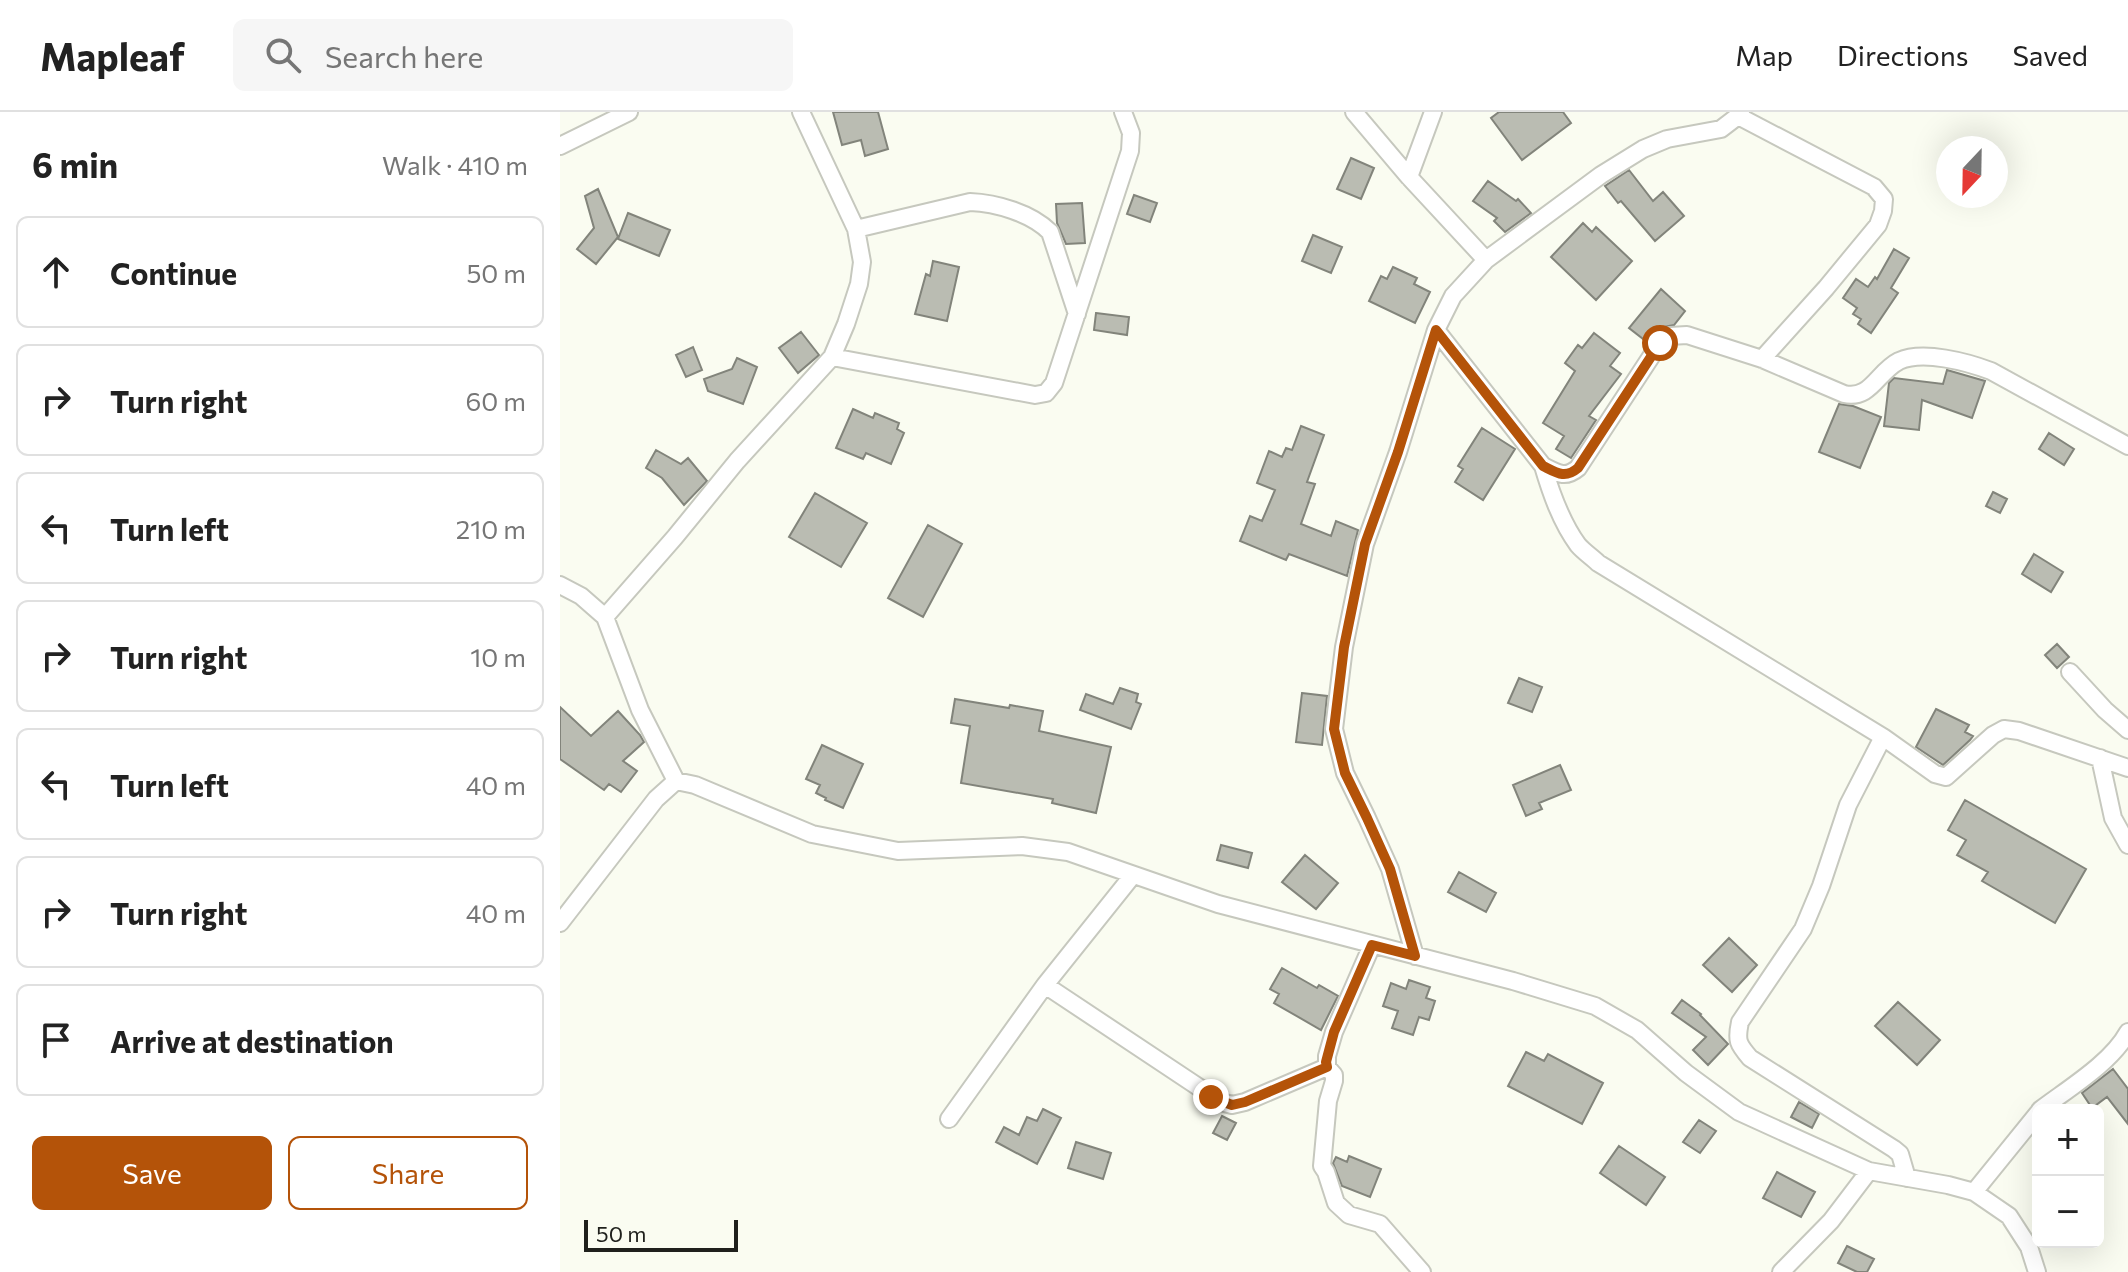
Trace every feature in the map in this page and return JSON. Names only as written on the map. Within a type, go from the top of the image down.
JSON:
[{"type":"street","points":[[560,146],[629,112]]},
{"type":"street","points":[[605,617],[737,461],[832,357],[853,305],[862,262],[856,229],[801,112]]},
{"type":"street","points":[[832,357],[1035,395],[1046,393],[1054,383],[1130,151],[1131,133],[1123,112]]},
{"type":"street","points":[[1354,112],[1486,260]]},
{"type":"street","points":[[1409,177],[1433,112]]},
{"type":"street","points":[[1415,956],[1390,869],[1345,773],[1334,729],[1344,647],[1365,544],[1436,330],[1453,296],[1486,260],[1601,175],[1643,149],[1667,139],[1721,129],[1740,114],[1874,187],[1884,199],[1878,225],[1762,359]]},
{"type":"street","points":[[856,229],[970,202],[999,206],[1043,224],[1050,232],[1077,314]]},
{"type":"street","points":[[1436,330],[1543,466],[1568,529],[1579,546],[1598,563],[1883,737],[1935,774],[1946,777],[2004,729],[2019,731],[2128,768]]},
{"type":"street","points":[[1543,466],[1561,475],[1571,474],[1578,468],[1660,343],[1670,336],[1687,335],[1762,359],[1854,396],[1863,394],[1888,368],[1912,357],[1969,363],[1991,371],[2128,446]]},
{"type":"street","points":[[560,585],[581,596],[605,617],[640,710],[676,781]]},
{"type":"street","points":[[2070,672],[2128,730]]},
{"type":"street","points":[[1883,737],[1848,805],[1803,929],[1740,1022],[1736,1038],[1750,1058],[1894,1149],[1900,1154],[1907,1178]]},
{"type":"street","points":[[2100,758],[2113,818],[2128,845]]},
{"type":"street","points":[[676,781],[695,785],[812,834],[898,851],[1022,846],[1068,852],[1218,904],[1513,981],[1595,1006],[1637,1030],[1686,1073],[1739,1112],[1869,1171],[1974,1192],[2009,1216],[2029,1247],[2037,1272]]},
{"type":"street","points":[[560,923],[656,799],[676,781]]},
{"type":"street","points":[[949,1119],[1045,985],[1133,875]]},
{"type":"street","points":[[1372,945],[1334,1032],[1326,1062],[1334,1081],[1328,1101],[1322,1166],[1336,1203],[1349,1215],[1380,1224],[1422,1272]]},
{"type":"street","points":[[1045,985],[1221,1102],[1232,1105],[1245,1102],[1327,1067]]},
{"type":"street","points":[[2048,1104],[2100,1065],[2121,1045],[2128,1032]]},
{"type":"street","points":[[1974,1192],[2032,1120]]},
{"type":"street","points":[[1781,1272],[1831,1221],[1869,1171]]},
{"type":"building","points":[[833,112],[878,112],[888,149],[865,156],[861,140],[842,145]]},
{"type":"building","points":[[1499,112],[1563,112],[1571,123],[1522,160],[1491,118]]},
{"type":"building","points":[[1351,158],[1374,168],[1361,199],[1337,189]]},
{"type":"building","points":[[1629,170],[1653,201],[1663,192],[1684,216],[1655,241],[1605,186]]},
{"type":"building","points":[[1488,181],[1516,201],[1518,199],[1531,213],[1505,232],[1494,221],[1497,218],[1473,201]]},
{"type":"building","points":[[598,189],[618,237],[596,264],[577,249],[594,228],[585,196]]},
{"type":"building","points":[[1134,195],[1157,203],[1150,222],[1127,214]]},
{"type":"building","points":[[1082,203],[1085,243],[1066,244],[1057,223],[1056,204]]},
{"type":"building","points":[[628,213],[670,230],[659,256],[618,239]]},
{"type":"building","points":[[1583,223],[1592,232],[1596,227],[1632,261],[1596,300],[1551,257]]},
{"type":"building","points":[[1313,235],[1342,247],[1331,273],[1302,261]]},
{"type":"building","points":[[1894,249],[1909,258],[1891,288],[1898,293],[1871,333],[1858,324],[1861,319],[1853,314],[1857,308],[1843,298],[1856,279],[1868,287],[1875,277],[1877,279]]},
{"type":"building","points":[[933,261],[959,267],[947,321],[915,314],[926,274],[930,276]]},
{"type":"building","points":[[1393,267],[1417,278],[1414,284],[1430,292],[1415,323],[1369,301],[1381,276],[1387,279]]},
{"type":"building","points":[[1661,289],[1685,311],[1674,325],[1664,327],[1647,342],[1629,328]]},
{"type":"building","points":[[1096,313],[1129,317],[1127,335],[1094,330]]},
{"type":"building","points":[[801,332],[819,355],[798,373],[779,348]]},
{"type":"building","points":[[1594,333],[1620,353],[1610,366],[1621,374],[1589,416],[1596,420],[1571,458],[1556,449],[1564,436],[1543,423],[1575,371],[1565,363],[1578,345],[1582,348]]},
{"type":"building","points":[[693,347],[702,370],[686,377],[676,355]]},
{"type":"building","points":[[737,358],[757,367],[743,404],[708,391],[704,379],[732,369]]},
{"type":"building","points":[[1947,370],[1985,381],[1972,418],[1922,400],[1919,430],[1884,426],[1889,383],[1894,378],[1943,384]]},
{"type":"building","points":[[1839,404],[1881,417],[1860,468],[1819,452]]},
{"type":"building","points":[[853,409],[873,418],[875,413],[899,423],[897,429],[904,433],[891,464],[866,453],[863,459],[836,448]]},
{"type":"building","points":[[1301,426],[1324,435],[1307,482],[1315,484],[1301,524],[1331,536],[1336,521],[1358,530],[1347,576],[1289,554],[1286,560],[1240,541],[1250,516],[1262,521],[1275,490],[1257,483],[1269,451],[1282,457],[1286,448],[1292,450]]},
{"type":"building","points":[[1482,428],[1515,449],[1483,500],[1455,482],[1463,469],[1458,466]]},
{"type":"building","points":[[2049,433],[2074,449],[2064,465],[2039,449]]},
{"type":"building","points":[[656,450],[681,464],[688,458],[707,481],[684,505],[662,478],[646,468]]},
{"type":"building","points":[[1993,492],[2007,499],[2000,513],[1986,506]]},
{"type":"building","points":[[815,493],[867,523],[841,567],[789,537]]},
{"type":"building","points":[[928,525],[962,544],[923,617],[888,598]]},
{"type":"building","points":[[2034,554],[2063,572],[2051,592],[2022,574]]},
{"type":"building","points":[[2057,644],[2069,657],[2057,668],[2045,655]]},
{"type":"building","points":[[1519,678],[1542,687],[1532,712],[1508,703]]},
{"type":"building","points":[[1120,688],[1138,694],[1136,702],[1141,704],[1131,729],[1080,710],[1086,694],[1113,704]]},
{"type":"building","points":[[1302,693],[1327,696],[1322,745],[1296,742]]},
{"type":"building","points":[[955,699],[1043,711],[1039,731],[1111,747],[1096,813],[1052,803],[1053,799],[961,783],[970,726],[951,723]]},
{"type":"building","points":[[560,707],[591,736],[618,711],[640,735],[644,742],[623,761],[637,771],[621,792],[609,784],[604,790],[560,759]]},
{"type":"building","points":[[1936,709],[1969,725],[1965,732],[1973,736],[1943,765],[1916,747]]},
{"type":"building","points":[[822,745],[863,764],[843,808],[816,793],[820,785],[806,779]]},
{"type":"building","points":[[1560,765],[1571,790],[1539,803],[1542,809],[1526,816],[1513,785]]},
{"type":"building","points":[[1965,800],[2086,869],[2055,923],[1982,881],[1988,872],[1957,855],[1966,840],[1948,830]]},
{"type":"building","points":[[1221,845],[1252,853],[1248,868],[1217,860]]},
{"type":"building","points":[[1305,855],[1338,883],[1316,909],[1282,882]]},
{"type":"building","points":[[1459,872],[1496,893],[1486,912],[1448,892]]},
{"type":"building","points":[[1729,938],[1757,965],[1732,992],[1703,965]]},
{"type":"building","points":[[1282,968],[1338,996],[1321,1030],[1274,1003],[1279,994],[1270,989]]},
{"type":"building","points":[[1409,980],[1430,987],[1426,998],[1435,1001],[1429,1020],[1419,1017],[1413,1035],[1392,1028],[1398,1011],[1383,1006],[1391,983],[1406,989]]},
{"type":"building","points":[[1682,1000],[1701,1014],[1728,1044],[1708,1065],[1693,1050],[1706,1037],[1672,1013]]},
{"type":"building","points":[[1898,1002],[1940,1040],[1917,1065],[1875,1026]]},
{"type":"building","points":[[1526,1052],[1544,1061],[1548,1054],[1603,1083],[1582,1124],[1508,1086]]},
{"type":"building","points":[[2113,1069],[2128,1089],[2128,1124],[2107,1097],[2097,1104],[2089,1104],[2082,1093]]},
{"type":"building","points":[[1799,1102],[1819,1114],[1812,1128],[1791,1117]]},
{"type":"building","points":[[1043,1109],[1061,1118],[1037,1164],[996,1142],[1004,1127],[1019,1135],[1027,1117],[1037,1121]]},
{"type":"building","points":[[1222,1116],[1236,1123],[1227,1140],[1213,1133]]},
{"type":"building","points":[[1699,1120],[1716,1131],[1700,1153],[1683,1142]]},
{"type":"building","points":[[1076,1142],[1111,1153],[1103,1179],[1068,1168]]},
{"type":"building","points":[[1619,1146],[1665,1177],[1646,1205],[1600,1173]]},
{"type":"building","points":[[1349,1156],[1381,1169],[1370,1197],[1342,1186],[1333,1163],[1336,1157],[1347,1162]]},
{"type":"building","points":[[1777,1172],[1815,1192],[1801,1217],[1763,1198]]},
{"type":"building","points":[[1847,1246],[1874,1259],[1867,1272],[1857,1272],[1838,1263]]},
{"type":"route","points":[[1211,1097],[1232,1105],[1245,1102],[1327,1067],[1334,1032],[1372,945],[1415,956],[1390,869],[1345,773],[1334,729],[1344,647],[1365,544],[1436,330],[1543,466],[1561,475],[1571,474],[1578,468],[1660,343]]}]
